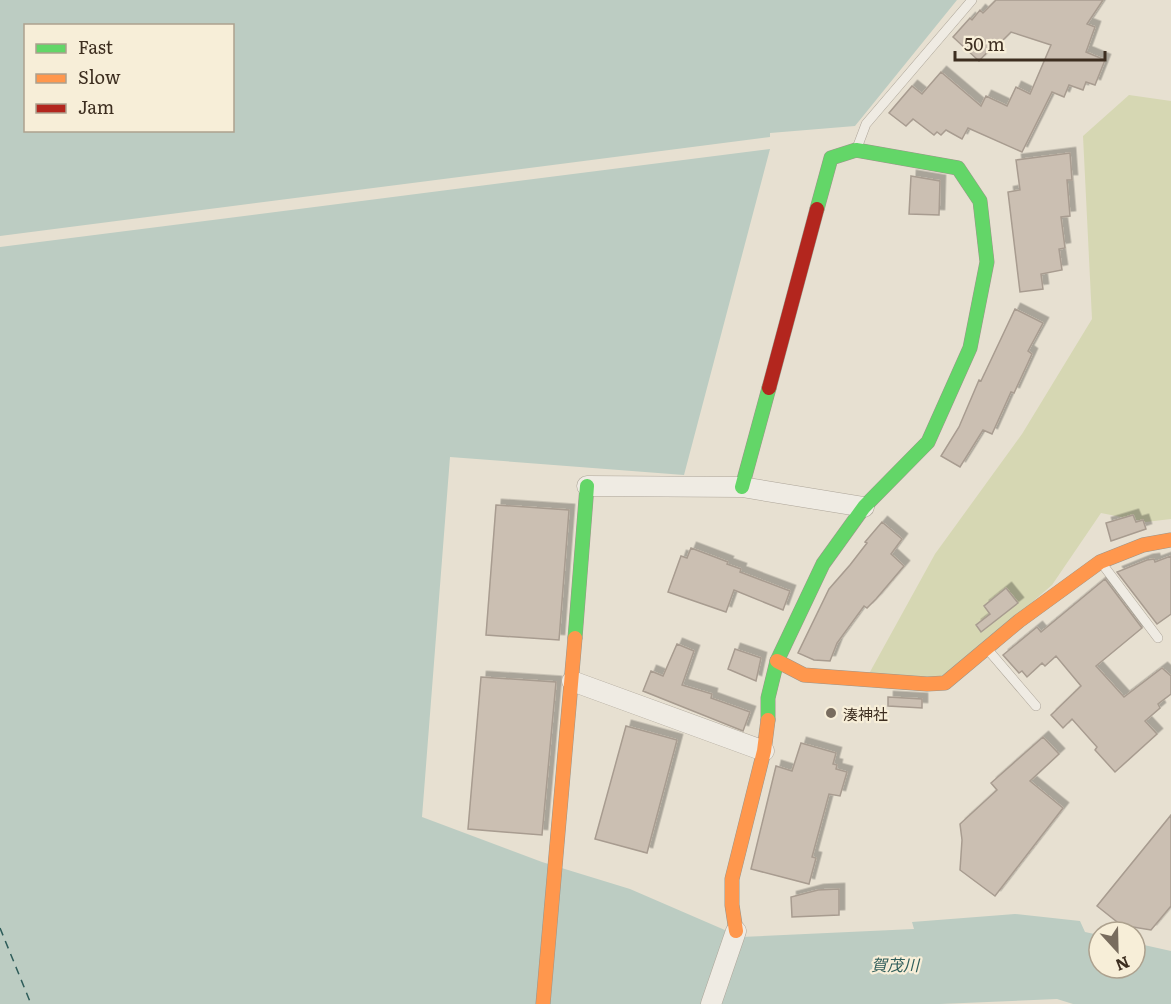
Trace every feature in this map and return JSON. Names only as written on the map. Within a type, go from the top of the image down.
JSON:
[{"type":"street","points":[[711,1004],[736,931],[732,905],[732,879],[764,751],[768,730],[768,698],[777,661],[824,564],[864,507],[928,442],[969,348],[987,262],[980,201],[958,168],[856,150],[831,158],[742,487]]},
{"type":"street","points":[[543,1004],[587,486],[742,487],[864,507]]},
{"type":"street","points":[[777,661],[804,675],[927,684],[945,683],[1019,621],[1100,562],[1143,545],[1171,540]]},
{"type":"street","points":[[572,681],[764,751]]},
{"type":"lane","points":[[856,150],[866,124],[972,0]]},
{"type":"lane","points":[[1100,562],[1158,638]]},
{"type":"lane","points":[[986,649],[1036,706]]},
{"type":"green space","points":[[1129,95],[1171,101],[1171,519],[1146,522],[1101,513],[1052,585],[945,677],[865,681],[935,554],[1022,434],[1092,319],[1083,136]]},
{"type":"water","name":"賀茂川","points":[[0,0],[957,0],[855,126],[770,133],[770,149],[684,475],[450,457],[422,817],[542,862],[630,889],[741,937],[914,929],[912,922],[1015,914],[1080,921],[1087,932],[1087,980],[1147,980],[1147,946],[1171,951],[1171,1004],[1073,1004],[1057,999],[940,1004],[0,1004]]},
{"type":"pier","points":[[770,137],[770,149],[0,247],[0,236]]},
{"type":"building","points":[[996,0],[1103,0],[1087,24],[1095,27],[1086,52],[1105,60],[1095,85],[1086,82],[1083,90],[1069,85],[1064,97],[1052,92],[1022,152],[968,128],[962,139],[946,130],[941,135],[937,132],[934,135],[913,119],[906,126],[889,113],[912,86],[922,94],[941,72],[981,106],[986,96],[1007,106],[1016,87],[1030,94],[1051,45],[1011,32],[999,44],[997,42],[979,61],[953,37],[970,18],[972,20],[980,10],[983,13]]},
{"type":"building","points":[[1070,153],[1072,180],[1067,180],[1070,216],[1061,217],[1065,248],[1059,249],[1062,270],[1041,274],[1043,289],[1020,292],[1008,192],[1020,190],[1016,160]]},
{"type":"building","points":[[911,176],[940,181],[939,215],[909,214]]},
{"type":"building","points":[[1015,309],[1043,323],[1028,351],[1032,354],[992,434],[983,430],[960,467],[941,456],[959,427],[979,380],[981,381]]},
{"type":"building","points":[[496,505],[569,510],[559,640],[486,635]]},
{"type":"building","points":[[1133,515],[1136,522],[1143,520],[1146,529],[1111,541],[1106,523]]},
{"type":"building","points":[[882,522],[902,539],[891,554],[904,566],[867,608],[864,606],[837,643],[830,661],[814,660],[798,653],[829,589]]},
{"type":"building","points":[[691,548],[728,562],[727,564],[741,569],[740,572],[790,591],[783,610],[734,590],[726,612],[668,592],[681,556],[687,558]]},
{"type":"building","points":[[1171,556],[1171,614],[1157,624],[1117,572],[1147,560],[1154,559],[1155,562]]},
{"type":"building","points":[[1105,579],[1142,628],[1096,666],[1124,697],[1162,668],[1171,676],[1171,694],[1158,704],[1160,708],[1145,721],[1157,734],[1115,772],[1072,719],[1063,728],[1051,715],[1081,686],[1056,656],[1045,666],[1042,663],[1027,677],[1022,671],[1019,673],[1003,655],[1037,627],[1041,632]]},
{"type":"building","points":[[1006,588],[1018,603],[981,632],[976,625],[990,614],[984,606]]},
{"type":"building","points":[[677,644],[694,651],[682,685],[712,694],[711,698],[750,712],[743,731],[643,691],[651,671],[663,676]]},
{"type":"building","points":[[735,649],[761,658],[756,681],[728,669]]},
{"type":"building","points":[[481,677],[556,682],[542,835],[468,829]]},
{"type":"building","points":[[888,697],[922,699],[922,708],[888,706]]},
{"type":"building","points":[[626,726],[677,740],[647,853],[595,839]]},
{"type":"building","points":[[1043,737],[1059,754],[1030,781],[1063,808],[995,896],[960,870],[962,840],[960,824],[997,790],[991,783]]},
{"type":"building","points":[[801,743],[836,753],[833,764],[837,765],[836,769],[847,772],[840,796],[829,794],[812,857],[816,858],[809,884],[751,869],[776,766],[792,771]]},
{"type":"building","points":[[1171,815],[1171,906],[1151,930],[1147,929],[1147,920],[1115,920],[1097,906]]},
{"type":"building","points":[[839,889],[839,915],[792,917],[791,897],[818,890]]},
{"type":"ferry route","points":[[0,928],[31,1004]]},
{"type":"traffic: fast","points":[[768,720],[768,698],[777,661],[823,564],[864,507],[928,442],[970,348],[987,262],[980,201],[958,168],[856,150],[831,158],[817,209]]},
{"type":"traffic: fast","points":[[742,487],[769,388]]},
{"type":"traffic: fast","points":[[575,638],[587,486]]},
{"type":"traffic: slow","points":[[777,661],[804,675],[927,684],[945,683],[1019,621],[1100,562],[1143,545],[1171,540]]},
{"type":"traffic: slow","points":[[543,1004],[575,638]]},
{"type":"traffic: slow","points":[[736,931],[732,905],[732,879],[764,751],[768,720]]},
{"type":"traffic: jam","points":[[769,388],[817,209]]},
{"type":"place","name":"湊神社","points":[[831,713]]}]
